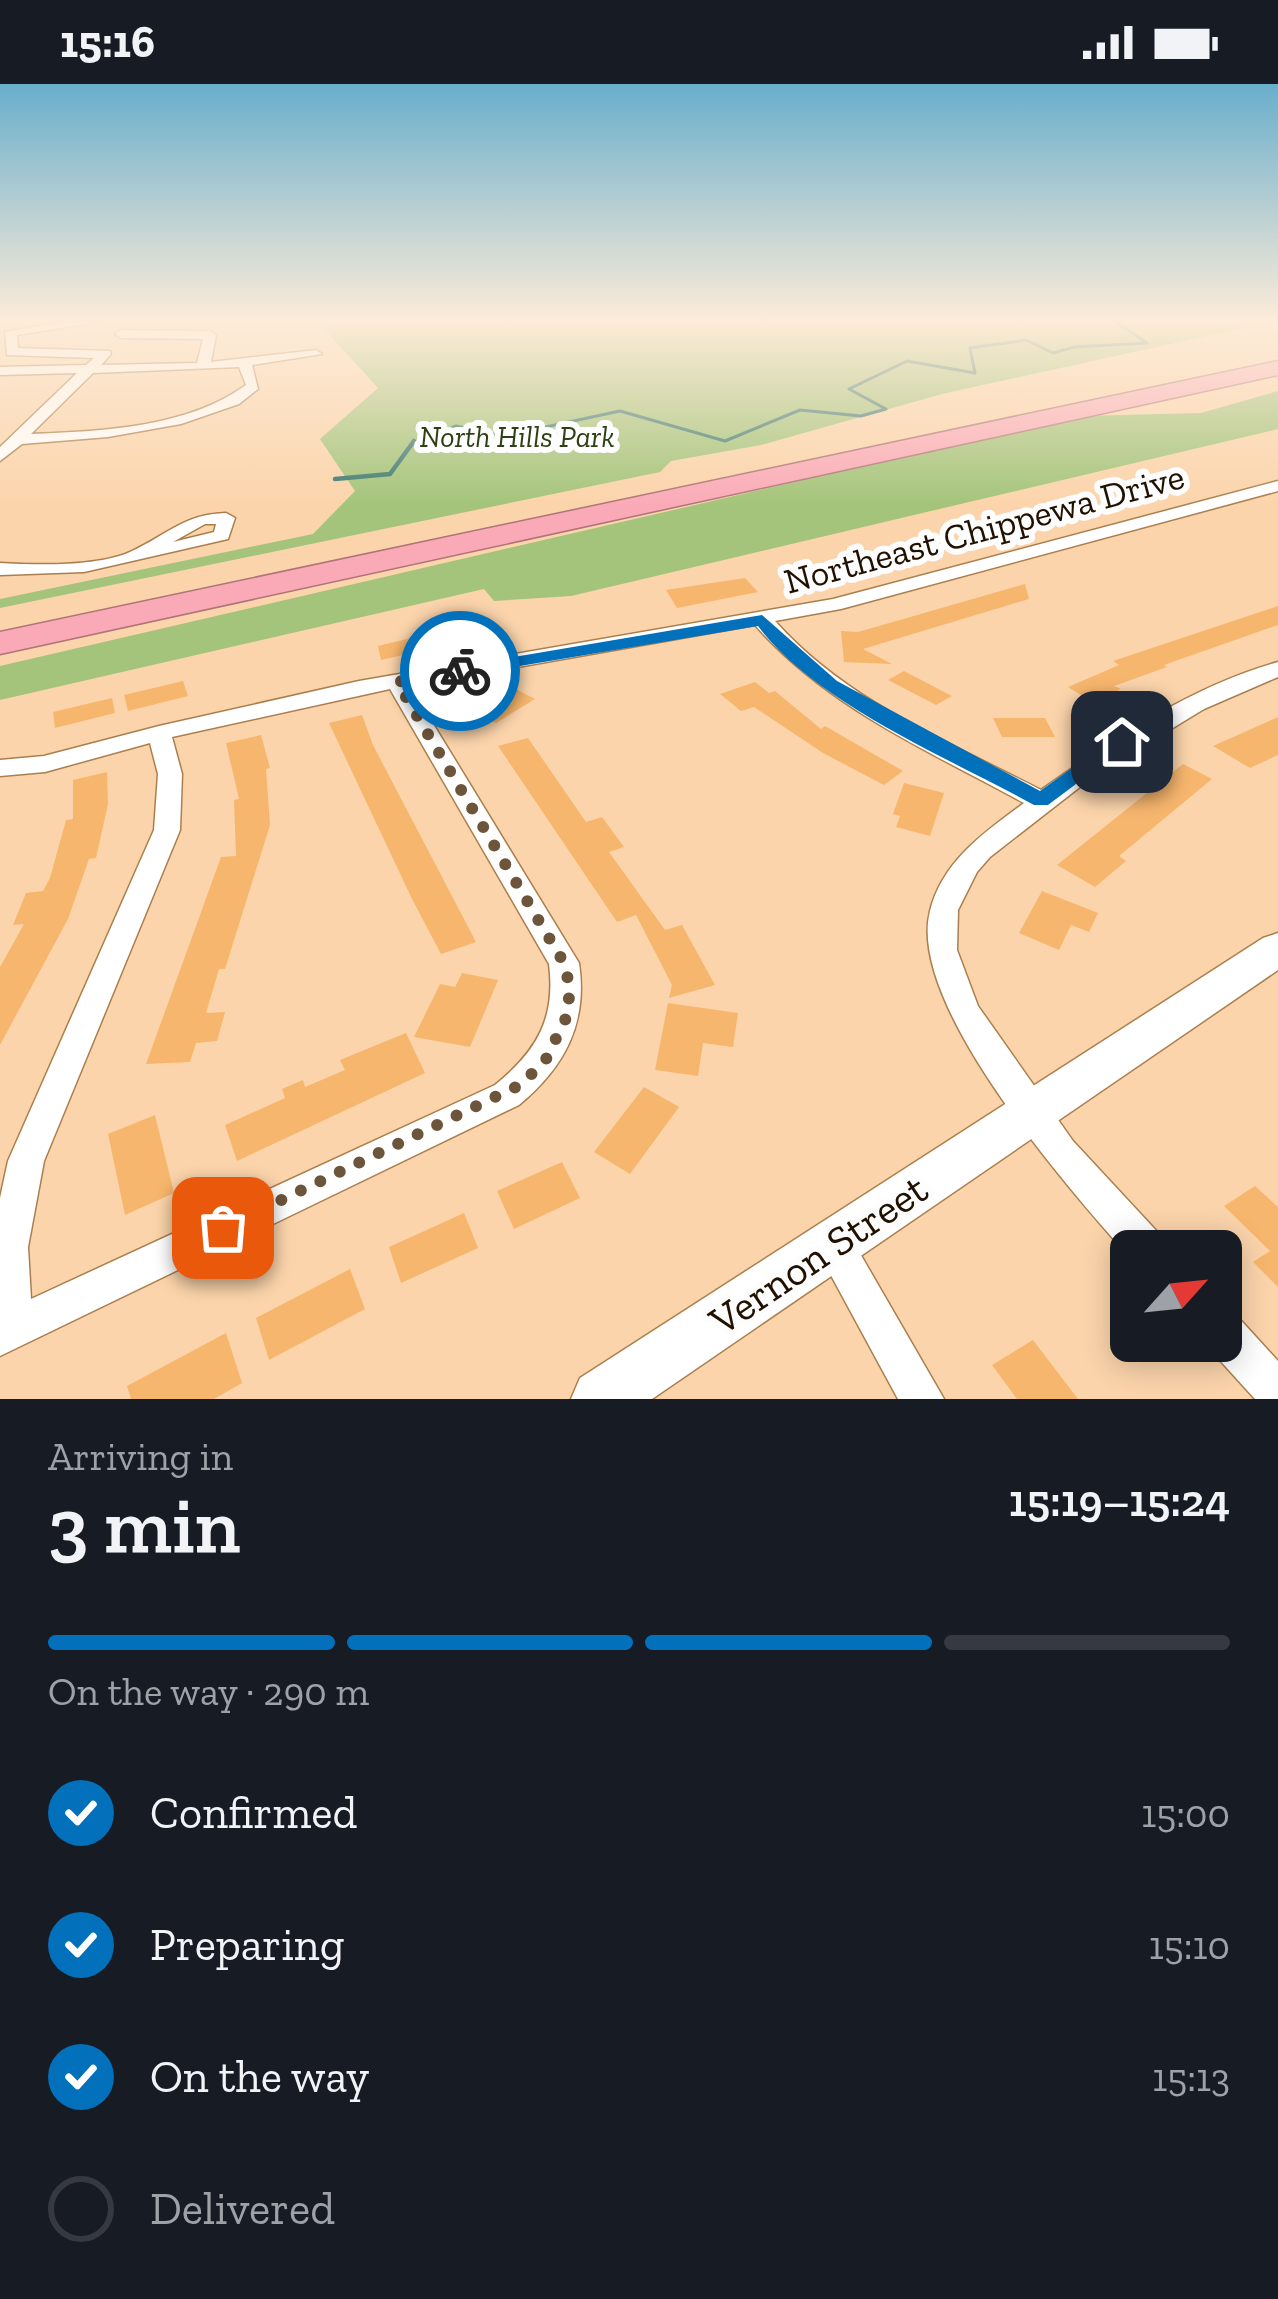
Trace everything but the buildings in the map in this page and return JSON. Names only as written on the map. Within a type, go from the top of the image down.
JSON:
[{"type":"highway","points":[[0,618],[1132,383]]},
{"type":"highway","points":[[0,643],[1207,383]]},
{"type":"main road","name":"Vernon Street","points":[[601,1399],[1278,949]]},
{"type":"street","points":[[0,456],[75,383]]},
{"type":"street","points":[[20,439],[117,434],[223,404],[252,383]]},
{"type":"street","name":"Northeast Chippewa Drive","points":[[0,768],[45,764],[159,733],[397,682],[762,620],[900,588],[1278,486]]},
{"type":"street","points":[[0,569],[23,571],[140,553]]},
{"type":"street","points":[[762,620],[781,645],[831,685],[1041,801]]},
{"type":"street","points":[[1130,1230],[1060,1152],[965,1012],[945,962],[940,928],[965,867],[1041,801],[1150,726],[1278,670]]},
{"type":"street","points":[[159,733],[170,774],[167,830],[26,1161],[9,1247],[6,1333],[507,1095],[556,1045],[569,1002],[564,963],[397,682]]},
{"type":"street","points":[[833,1244],[922,1399]]},
{"type":"street","points":[[1242,1354],[1278,1394]]},
{"type":"green space","name":"North Hills Park","points":[[374,383],[991,383],[761,445],[671,461],[660,472],[0,608],[0,599],[313,534],[355,491],[320,439],[378,388]]},
{"type":"green space","points":[[1278,391],[1278,429],[571,596],[494,601],[484,589],[0,700],[0,666],[1079,416],[1201,413]]},
{"type":"waterway","points":[[412,444],[456,426],[503,436],[620,411],[725,441],[800,410],[861,416],[886,409],[849,389],[861,383]]},
{"type":"waterway","points":[[335,479],[390,474],[414,441]]},
{"type":"way so far","points":[[223,1228],[507,1095],[556,1045],[569,1002],[564,963],[397,682],[460,671]]},
{"type":"route","points":[[460,671],[762,620],[781,645],[831,685],[1041,801],[1122,742]]}]
